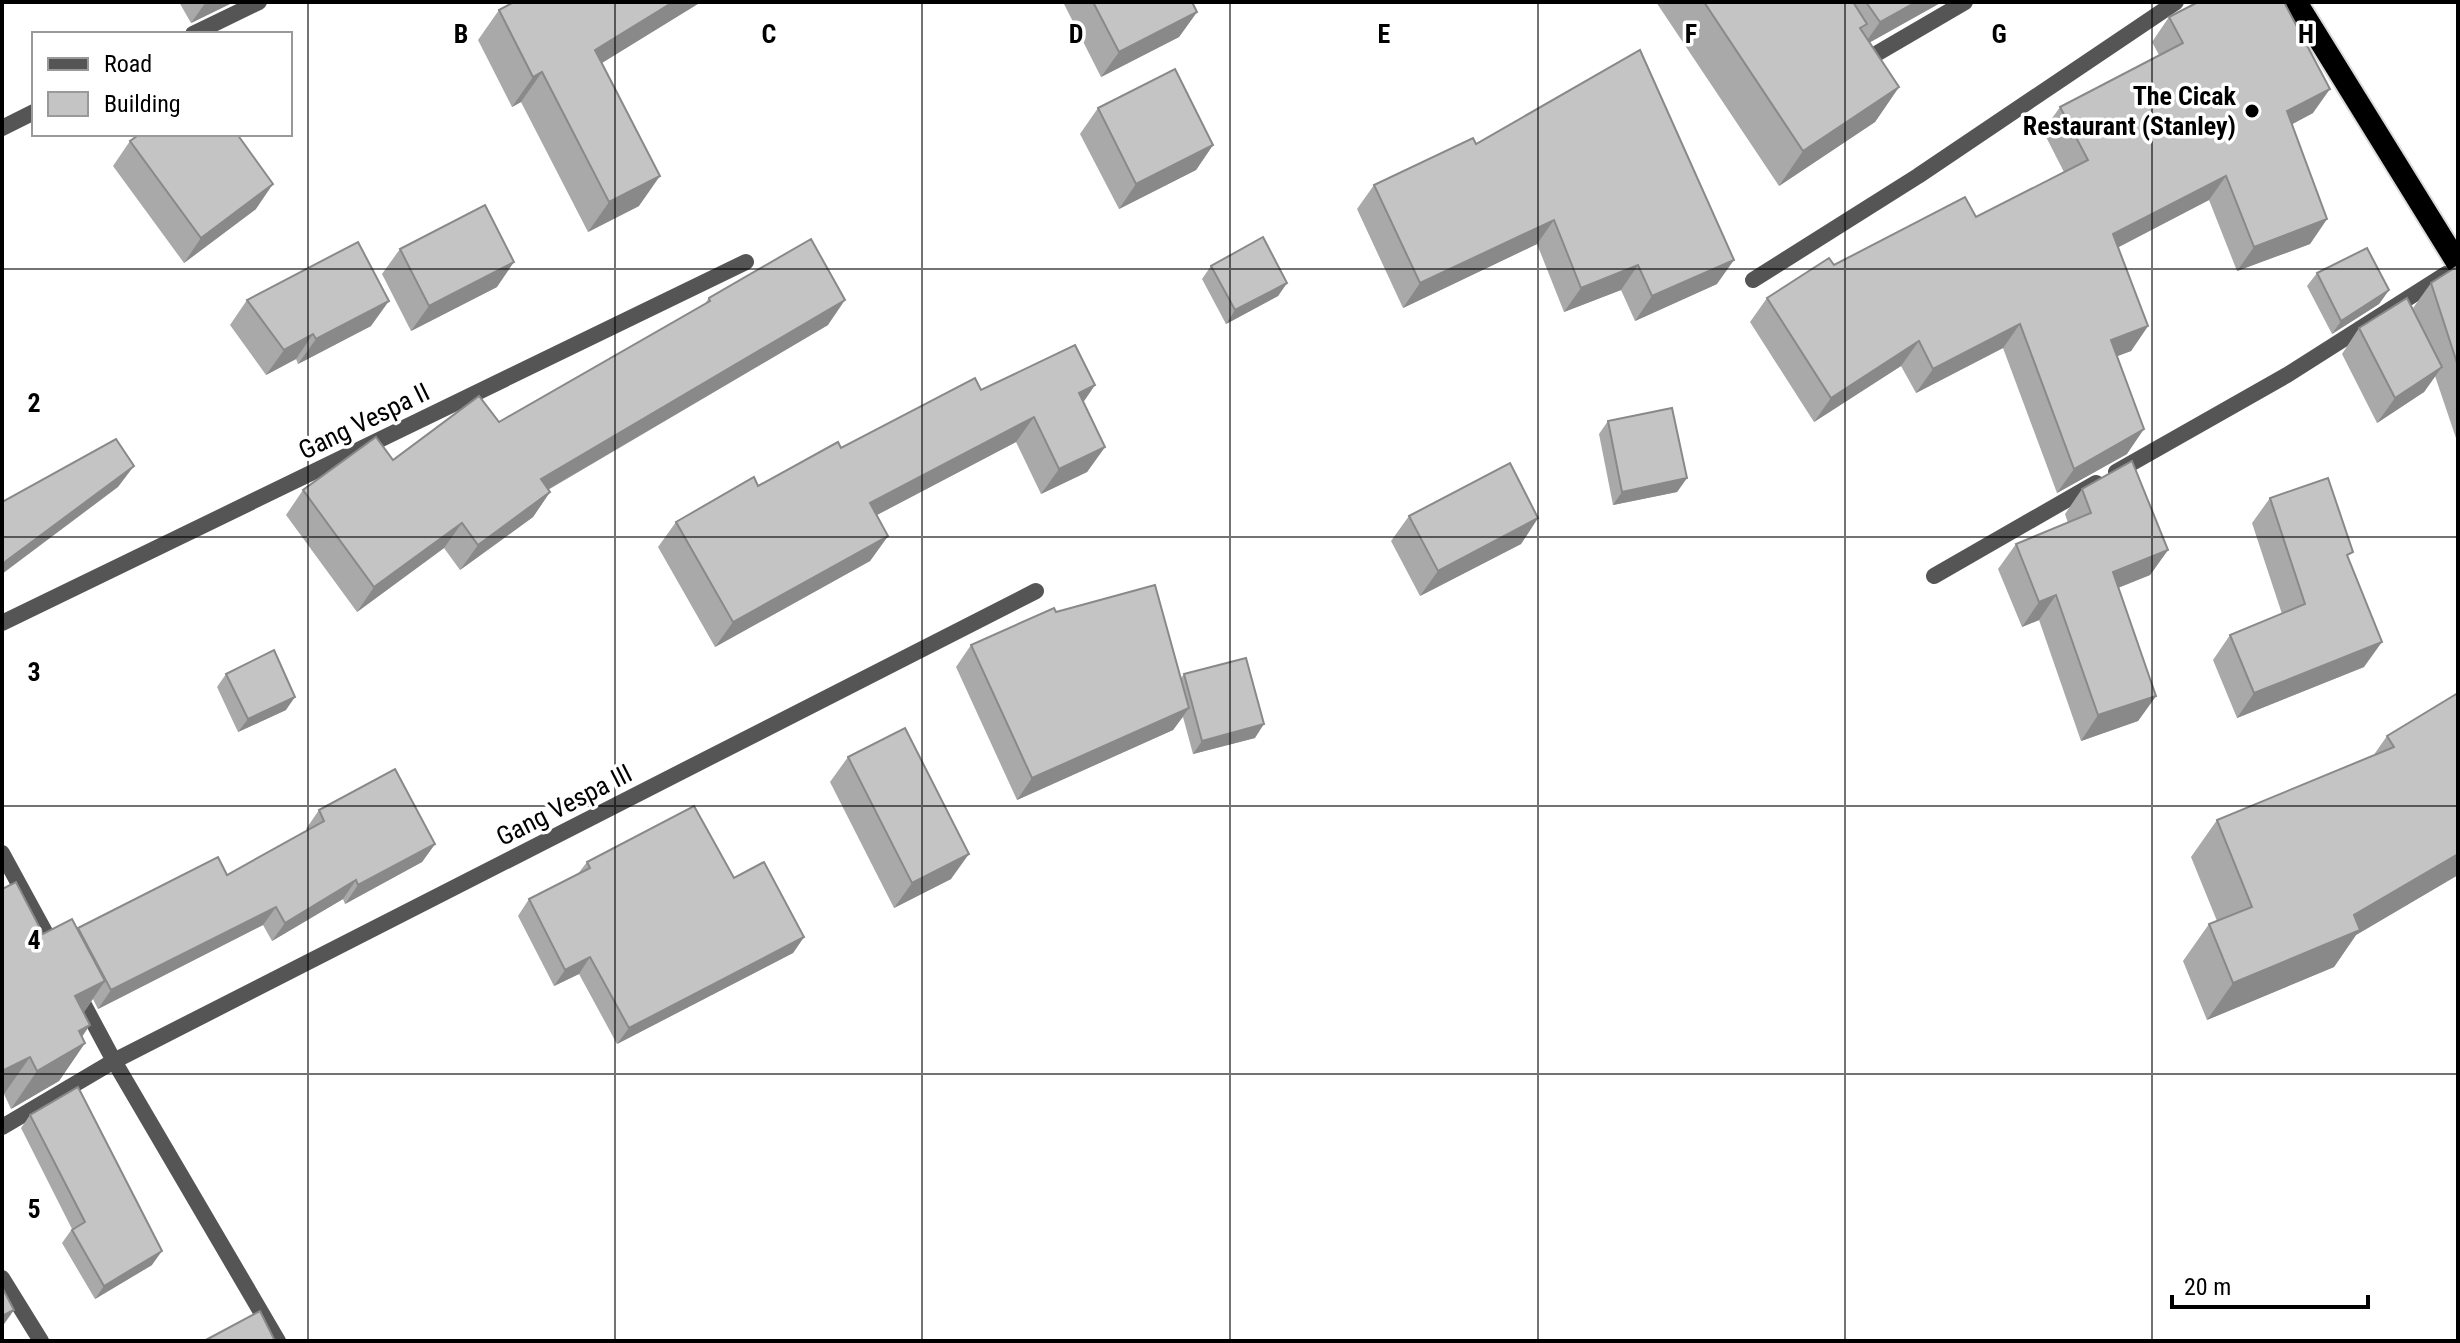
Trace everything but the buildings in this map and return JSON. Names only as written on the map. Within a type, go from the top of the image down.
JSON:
[{"type":"highway","points":[[2296,2],[2458,265]]},
{"type":"street","points":[[197,32],[259,2]]},
{"type":"street","points":[[1843,38],[1850,51],[1861,58],[1876,54],[1965,2]]},
{"type":"street","points":[[1753,280],[1918,176],[2176,2]]},
{"type":"street","points":[[2,128],[32,113]]},
{"type":"street","name":"Gang Vespa II","points":[[2,623],[746,262]]},
{"type":"street","points":[[1934,576],[2287,375],[2458,265]]},
{"type":"street","name":"Gang Vespa III","points":[[2,1127],[114,1061],[1036,591]]},
{"type":"street","points":[[2,853],[114,1061],[278,1341]]},
{"type":"street","points":[[2,1278],[41,1341]]},
{"type":"place","name":"The Cicak Restaurant (Stanley)","points":[[2252,111]]}]
